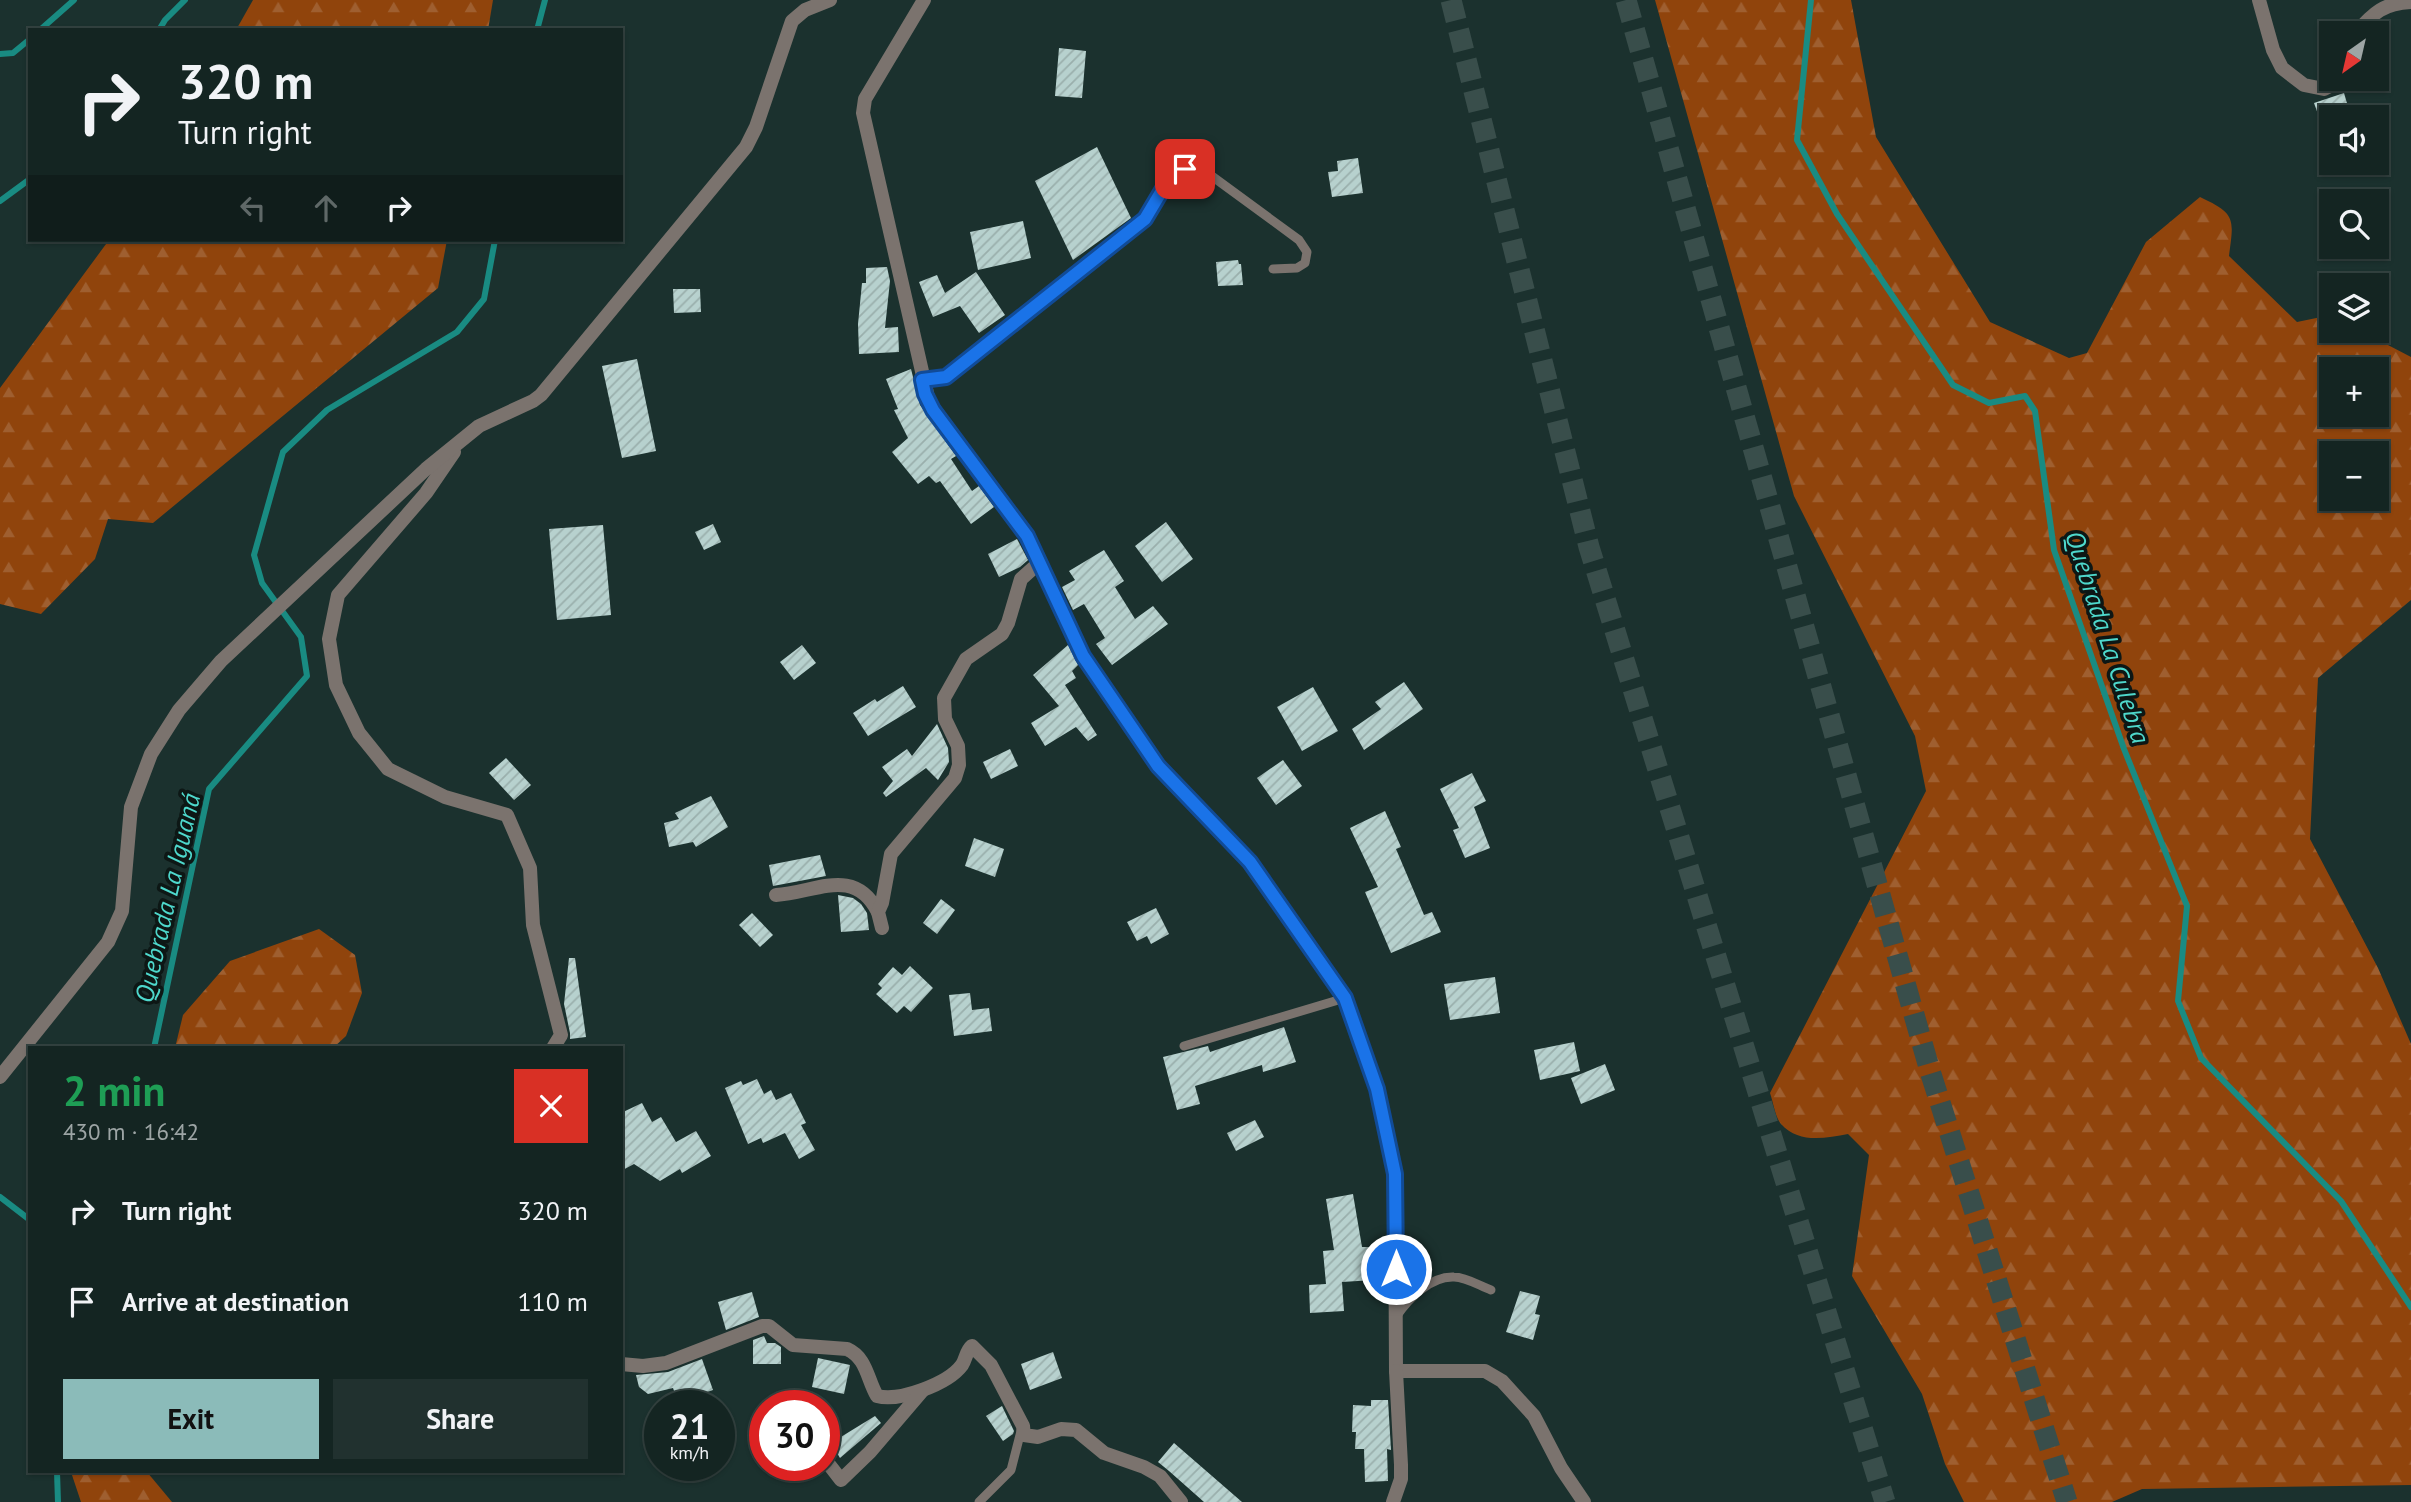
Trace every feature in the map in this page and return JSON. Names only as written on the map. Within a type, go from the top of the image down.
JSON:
[{"type":"street","points":[[0,1077],[108,942],[116,927],[122,911],[131,807],[151,754],[179,710],[220,661],[426,469],[479,426],[541,395],[746,146],[756,127],[792,21],[805,10],[830,0]]},
{"type":"street","points":[[924,0],[865,99],[863,113],[925,394],[933,410],[1027,536],[1083,656],[1145,749],[1250,862],[1345,998],[1377,1089],[1395,1174],[1396,1371],[1401,1479],[1393,1502]]},
{"type":"street","points":[[2259,0],[2273,50],[2282,68],[2304,85],[2319,88]]},
{"type":"street","points":[[2366,21],[2374,12],[2400,2],[2411,2]]},
{"type":"street","points":[[463,440],[426,493],[338,595],[329,639],[336,685],[359,733],[388,769],[445,797],[507,815],[530,869],[533,925],[561,1035],[554,1046]]},
{"type":"street","points":[[878,912],[891,854],[955,778],[959,769],[958,746],[945,719],[944,698],[966,659],[1002,634],[1021,579],[1040,562]]},
{"type":"street","points":[[776,895],[794,894],[837,883],[853,886],[871,898],[882,928]]},
{"type":"street","points":[[623,1364],[643,1366],[666,1363],[749,1330],[769,1326],[793,1345],[847,1349],[855,1353],[867,1371],[877,1396],[892,1399],[943,1380],[962,1365],[968,1348],[972,1346],[991,1365],[1023,1426],[1024,1435],[1031,1438],[1060,1429],[1076,1430],[1104,1453],[1144,1467],[1160,1476],[1181,1502]]},
{"type":"street","points":[[1396,1371],[1485,1371],[1494,1375],[1534,1416],[1560,1468],[1584,1502]]},
{"type":"street","points":[[840,1479],[870,1452],[924,1389]]},
{"type":"lane","points":[[922,380],[946,377],[1145,219],[1170,177],[1185,169],[1209,174],[1299,240],[1307,253],[1305,262],[1297,268],[1273,269]]},
{"type":"lane","points":[[1184,1046],[1345,998]]},
{"type":"lane","points":[[1396,1317],[1408,1299],[1440,1278],[1457,1276],[1491,1290]]},
{"type":"lane","points":[[979,1502],[1011,1470],[1023,1426]]},
{"type":"green space","points":[[253,0],[493,0],[488,28],[237,28]]},
{"type":"green space","points":[[1655,0],[1851,0],[1876,137],[1990,322],[2069,358],[2087,353],[2146,242],[2200,197],[2220,208],[2230,219],[2232,233],[2229,256],[2297,322],[2319,317],[2319,343],[2386,343],[2411,357],[2411,600],[2318,678],[2310,839],[2378,968],[2411,1044],[2411,1485],[2142,1489],[2112,1502],[1964,1502],[1945,1464],[1922,1394],[1852,1276],[1869,1155],[1848,1134],[1813,1138],[1796,1135],[1788,1130],[1779,1121],[1770,1093],[1926,791],[1915,736],[1794,496]]},
{"type":"green space","points":[[108,242],[447,242],[438,288],[153,523],[108,519],[95,559],[41,614],[0,604],[0,388]]},
{"type":"green space","points":[[319,929],[355,955],[362,993],[346,1036],[335,1046],[175,1046],[183,1015],[230,961]]},
{"type":"green space","points":[[71,1473],[148,1473],[172,1502],[81,1502]]},
{"type":"building","points":[[1059,48],[1086,51],[1082,98],[1055,96]]},
{"type":"building","points":[[2344,93],[2348,105],[2319,105],[2319,117],[2314,103]]},
{"type":"building","points":[[1097,147],[1131,218],[1073,260],[1035,181]]},
{"type":"building","points":[[1358,158],[1363,193],[1332,197],[1328,172],[1338,171],[1337,161]]},
{"type":"building","points":[[1023,221],[1031,258],[978,270],[970,232]]},
{"type":"building","points":[[1238,260],[1241,264],[1243,285],[1218,286],[1216,262]]},
{"type":"building","points":[[887,267],[890,281],[885,328],[898,327],[899,352],[859,354],[858,324],[862,283],[866,283],[866,268]]},
{"type":"building","points":[[976,272],[1005,315],[979,333],[960,306],[933,317],[919,282],[937,275],[945,293]]},
{"type":"building","points":[[673,289],[700,289],[701,312],[674,313]]},
{"type":"building","points":[[637,359],[656,451],[622,458],[602,366]]},
{"type":"building","points":[[911,369],[920,405],[956,456],[951,459],[972,491],[979,486],[994,507],[971,524],[940,481],[936,483],[929,476],[918,484],[892,452],[908,438],[894,410],[898,409],[886,379]]},
{"type":"building","points":[[1166,522],[1193,559],[1162,582],[1135,546]]},
{"type":"building","points":[[713,524],[721,542],[704,550],[695,532]]},
{"type":"building","points":[[603,525],[611,615],[557,620],[549,529]]},
{"type":"building","points":[[1017,539],[1028,560],[999,577],[988,554]]},
{"type":"building","points":[[1104,550],[1124,581],[1115,587],[1135,619],[1153,606],[1168,624],[1112,665],[1096,644],[1105,638],[1084,604],[1073,610],[1062,587],[1075,580],[1069,571]]},
{"type":"building","points":[[802,645],[816,663],[794,680],[780,662]]},
{"type":"building","points":[[1068,645],[1078,665],[1072,671],[1076,678],[1065,685],[1097,735],[1088,741],[1076,727],[1045,746],[1031,723],[1059,706],[1033,675]]},
{"type":"building","points":[[1404,682],[1423,709],[1364,750],[1352,729],[1381,709],[1375,702]]},
{"type":"building","points":[[903,686],[916,707],[868,736],[853,713]]},
{"type":"building","points":[[1313,687],[1338,731],[1302,751],[1277,707]]},
{"type":"building","points":[[937,724],[948,748],[949,762],[938,780],[926,768],[886,797],[883,793],[893,781],[882,767],[907,749],[912,756]]},
{"type":"building","points":[[1010,749],[1018,766],[991,779],[983,762]]},
{"type":"building","points":[[506,758],[531,785],[514,800],[489,773]]},
{"type":"building","points":[[1283,760],[1302,786],[1276,805],[1257,778]]},
{"type":"building","points":[[1472,773],[1486,801],[1474,807],[1490,848],[1465,858],[1453,830],[1459,828],[1440,789]]},
{"type":"building","points":[[711,796],[728,827],[696,847],[693,842],[669,847],[664,823],[679,819],[675,813]]},
{"type":"building","points":[[1385,811],[1401,847],[1396,849],[1424,915],[1432,912],[1441,932],[1391,953],[1365,892],[1378,887],[1350,828]]},
{"type":"building","points":[[974,838],[1004,849],[995,877],[965,866]]},
{"type":"building","points":[[820,855],[826,876],[773,886],[769,865]]},
{"type":"building","points":[[838,895],[853,898],[861,904],[867,913],[869,930],[841,932]]},
{"type":"building","points":[[941,899],[955,910],[937,934],[923,923]]},
{"type":"building","points":[[1156,908],[1169,934],[1151,944],[1147,936],[1137,941],[1127,922]]},
{"type":"building","points":[[752,913],[773,935],[760,947],[739,925]]},
{"type":"building","points":[[569,958],[575,958],[586,1037],[570,1039],[564,1004]]},
{"type":"building","points":[[910,966],[933,988],[911,1012],[904,1006],[897,1013],[876,994],[882,988],[878,984],[893,967],[902,975]]},
{"type":"building","points":[[1495,977],[1500,1013],[1450,1020],[1444,984]]},
{"type":"building","points":[[970,993],[972,1010],[989,1008],[992,1031],[954,1036],[949,995]]},
{"type":"building","points":[[1284,1027],[1296,1062],[1263,1072],[1262,1065],[1195,1086],[1200,1104],[1177,1110],[1163,1057],[1208,1046],[1210,1052]]},
{"type":"building","points":[[1574,1042],[1580,1071],[1540,1080],[1534,1050]]},
{"type":"building","points":[[1605,1064],[1615,1090],[1581,1104],[1571,1078]]},
{"type":"building","points":[[757,1079],[764,1094],[771,1090],[776,1100],[791,1093],[806,1123],[801,1125],[815,1150],[799,1159],[785,1133],[763,1143],[761,1138],[748,1144],[725,1088],[741,1081],[743,1085]]},
{"type":"building","points":[[642,1103],[652,1122],[661,1117],[676,1142],[696,1131],[711,1156],[682,1173],[680,1169],[660,1181],[634,1164],[623,1170],[623,1112]]},
{"type":"building","points":[[1255,1120],[1264,1137],[1236,1151],[1227,1133]]},
{"type":"building","points":[[1353,1194],[1362,1247],[1371,1247],[1374,1280],[1342,1282],[1344,1311],[1310,1313],[1309,1285],[1326,1284],[1323,1251],[1334,1250],[1326,1199]]},
{"type":"building","points":[[1520,1291],[1540,1296],[1535,1314],[1540,1315],[1533,1340],[1506,1332]]},
{"type":"building","points":[[752,1292],[759,1317],[726,1330],[718,1302]]},
{"type":"building","points":[[764,1336],[767,1343],[775,1343],[781,1347],[781,1364],[753,1364],[753,1340]]},
{"type":"building","points":[[1053,1352],[1062,1378],[1030,1390],[1021,1364]]},
{"type":"building","points":[[818,1358],[850,1365],[844,1394],[840,1393],[840,1390],[812,1387]]},
{"type":"building","points":[[702,1359],[713,1390],[673,1388],[644,1391],[639,1387],[636,1375],[668,1372]]},
{"type":"building","points":[[1371,1400],[1388,1400],[1391,1450],[1387,1449],[1388,1481],[1365,1482],[1364,1449],[1355,1449],[1356,1432],[1352,1432],[1353,1405],[1371,1406]]},
{"type":"building","points":[[1002,1406],[1014,1431],[1003,1441],[986,1416]]},
{"type":"building","points":[[875,1416],[881,1423],[840,1458],[840,1437]]},
{"type":"building","points":[[1174,1443],[1242,1502],[1204,1502],[1158,1462]]},
{"type":"waterway","points":[[42,28],[74,0]]},
{"type":"waterway","points":[[160,28],[185,0]]},
{"type":"waterway","name":"Quebrada La Iguaná","points":[[538,28],[545,0]]},
{"type":"waterway","name":"Quebrada La Culebra","points":[[1811,0],[1797,140],[1837,214],[1953,385],[1989,403],[2025,396],[2035,411],[2054,550],[2124,749],[2187,906],[2178,1001],[2201,1058],[2341,1201],[2411,1307]]},
{"type":"waterway","points":[[0,54],[13,53],[28,41]]},
{"type":"waterway","points":[[0,201],[28,180]]},
{"type":"waterway","name":"Quebrada La Iguaná","points":[[154,1046],[209,789],[307,676],[301,637],[262,583],[254,555],[283,452],[327,410],[457,332],[484,299],[495,242]]},
{"type":"waterway","points":[[0,1197],[28,1218]]},
{"type":"waterway","name":"Quebrada La Iguaná","points":[[57,1473],[58,1502]]},
{"type":"tunnel","points":[[1451,0],[1589,547],[1885,1502]]},
{"type":"tunnel","points":[[1626,0],[1930,1071],[2067,1502]]},
{"type":"route","points":[[1185,169],[1170,177],[1145,219],[946,377],[922,380],[933,410],[1027,536],[1083,656],[1145,749],[1250,862],[1345,998],[1377,1089],[1395,1174],[1396,1269]]}]
